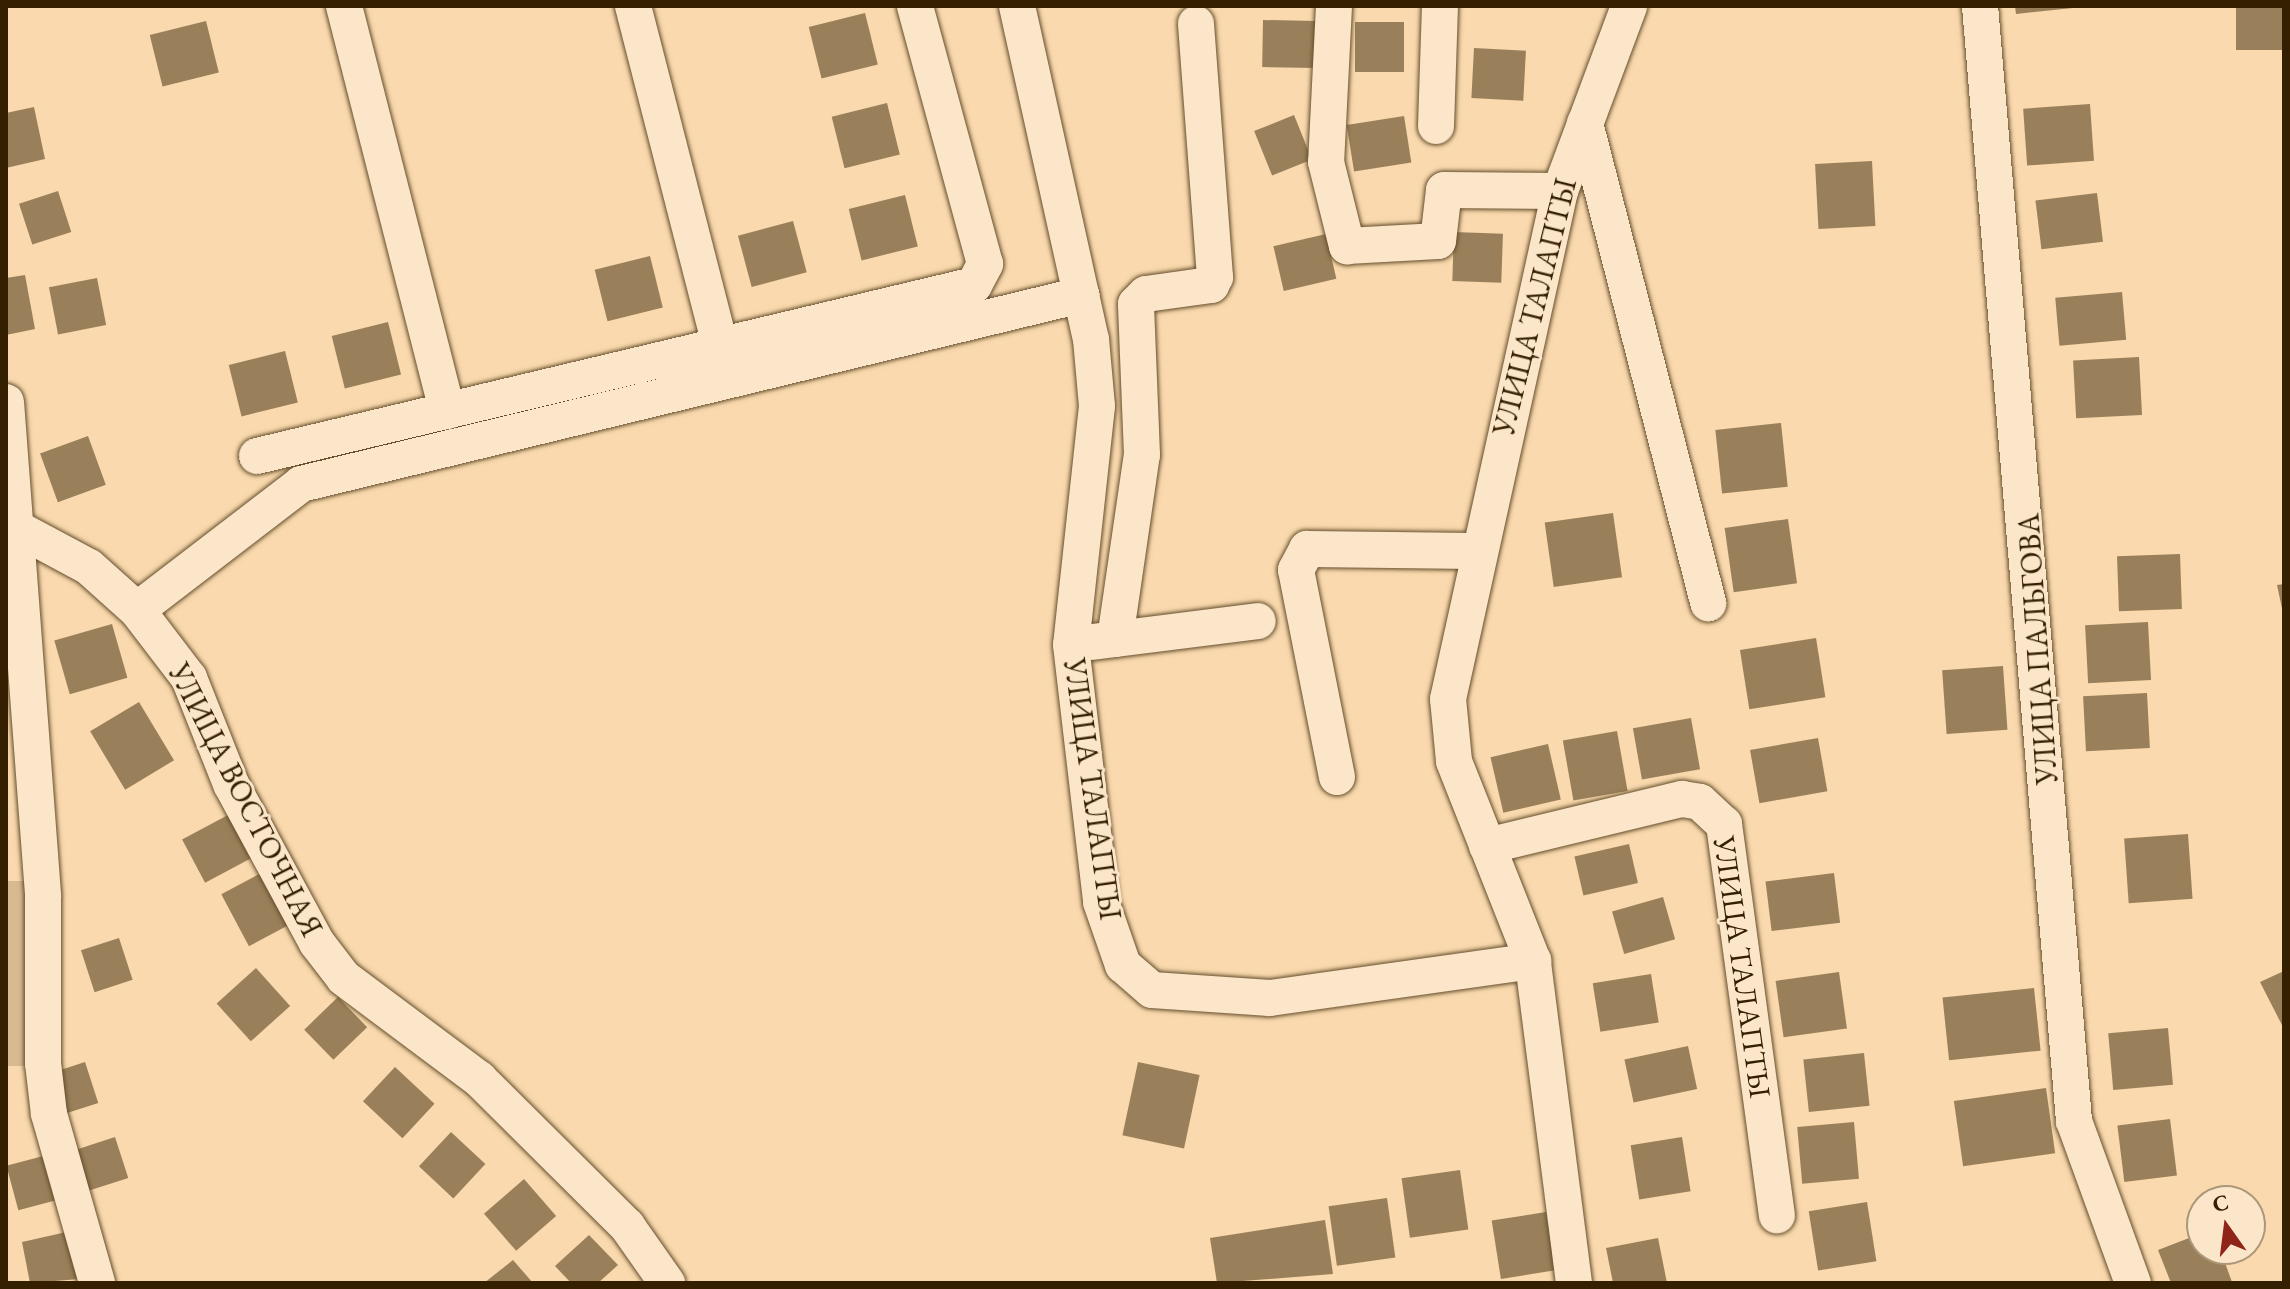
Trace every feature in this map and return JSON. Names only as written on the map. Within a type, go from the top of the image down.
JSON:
[{"type":"street","points":[[344,6],[447,411]]},
{"type":"street","points":[[633,6],[720,346]]},
{"type":"street","points":[[257,456],[974,285],[985,264],[915,6]]},
{"type":"street","name":"УЛИЦА ТАЛАПТЫ","points":[[1017,6],[1081,295],[1097,406],[1071,645],[1101,902],[1123,965],[1152,990],[1298,998],[1533,961]]},
{"type":"street","points":[[1334,6],[1326,162],[1347,246],[1438,241],[1444,190],[1560,191]]},
{"type":"street","points":[[1436,126],[1440,6]]},
{"type":"street","name":"УЛИЦА ТАЛАПТЫ","points":[[1574,1283],[1533,961],[1454,761],[1448,699],[1477,551],[1560,191],[1629,6]]},
{"type":"street","name":"УЛИЦА ПАЛЬГОВА","points":[[1980,6],[2074,1121],[2133,1283]]},
{"type":"street","points":[[1115,639],[1142,455],[1136,304],[1146,294],[1211,285],[1215,277],[1196,24]]},
{"type":"street","points":[[1585,123],[1708,603]]},
{"type":"street","points":[[137,610],[301,484],[1081,295]]},
{"type":"street","points":[[6,402],[20,530],[44,912],[43,1063],[49,1114],[97,1283]]},
{"type":"street","name":"УЛИЦА ВОСТОЧНАЯ","points":[[20,530],[89,567],[137,610],[189,678],[231,784],[317,943],[344,978],[479,1079],[627,1226],[667,1283]]},
{"type":"street","points":[[1337,777],[1296,570],[1307,549],[1477,551]]},
{"type":"street","points":[[1071,645],[1258,621]]},
{"type":"street","name":"УЛИЦА ТАЛАПТЫ","points":[[1487,846],[1682,799],[1700,802],[1724,824],[1777,1215]]},
{"type":"shaded area","points":[[6,881],[27,881],[27,1066],[6,1066]]},
{"type":"building","points":[[2015,6],[2073,6],[2073,8],[2016,14]]},
{"type":"building","points":[[2236,6],[2284,6],[2284,50],[2236,50]]},
{"type":"building","points":[[865,13],[878,64],[822,78],[809,27]]},
{"type":"building","points":[[1263,20],[1316,21],[1315,68],[1262,67]]},
{"type":"building","points":[[206,21],[219,72],[163,86],[150,35]]},
{"type":"building","points":[[1355,22],[1404,22],[1404,72],[1355,72]]},
{"type":"building","points":[[1474,48],[1526,51],[1523,101],[1471,98]]},
{"type":"building","points":[[887,103],[900,154],[845,168],[832,117]]},
{"type":"building","points":[[2090,104],[2094,161],[2027,166],[2023,109]]},
{"type":"building","points":[[34,107],[45,159],[6,168],[6,113]]},
{"type":"building","points":[[1294,115],[1312,160],[1272,176],[1254,131]]},
{"type":"building","points":[[1404,116],[1411,162],[1354,171],[1347,125]]},
{"type":"building","points":[[1872,161],[1875,226],[1818,229],[1815,164]]},
{"type":"building","points":[[58,191],[71,232],[32,245],[19,204]]},
{"type":"building","points":[[2097,193],[2103,242],[2041,249],[2035,201]]},
{"type":"building","points":[[905,195],[918,246],[862,260],[849,209]]},
{"type":"building","points":[[793,221],[807,272],[752,287],[738,236]]},
{"type":"building","points":[[1454,232],[1503,234],[1501,283],[1452,281]]},
{"type":"building","points":[[1326,234],[1336,279],[1284,291],[1273,246]]},
{"type":"building","points":[[650,256],[663,307],[608,321],[595,270]]},
{"type":"building","points":[[25,275],[35,329],[6,335],[6,278]]},
{"type":"building","points":[[97,278],[106,325],[58,334],[49,287]]},
{"type":"building","points":[[2122,292],[2126,340],[2059,346],[2055,298]]},
{"type":"building","points":[[388,322],[401,374],[345,388],[332,336]]},
{"type":"building","points":[[285,351],[298,402],[242,416],[229,365]]},
{"type":"building","points":[[2139,357],[2142,415],[2076,418],[2073,360]]},
{"type":"building","points":[[1781,423],[1788,487],[1722,494],[1715,430]]},
{"type":"building","points":[[88,436],[106,485],[58,502],[40,453]]},
{"type":"building","points":[[1613,513],[1622,577],[1554,587],[1545,523]]},
{"type":"building","points":[[1788,519],[1797,583],[1734,592],[1725,528]]},
{"type":"building","points":[[2180,554],[2182,609],[2119,611],[2117,556]]},
{"type":"building","points":[[2284,584],[2284,613],[2283,613],[2277,585]]},
{"type":"building","points":[[2148,622],[2151,680],[2088,683],[2085,625]]},
{"type":"building","points":[[112,624],[127,678],[70,694],[54,641]]},
{"type":"building","points":[[1816,638],[1825,697],[1749,709],[1740,650]]},
{"type":"building","points":[[2003,666],[2007,730],[1947,734],[1942,670]]},
{"type":"building","points":[[2147,693],[2150,748],[2086,751],[2083,696]]},
{"type":"building","points":[[139,702],[174,760],[125,790],[90,731]]},
{"type":"building","points":[[1691,718],[1700,769],[1642,779],[1633,728]]},
{"type":"building","points":[[1617,731],[1628,791],[1573,801],[1563,741]]},
{"type":"building","points":[[1818,738],[1827,791],[1759,803],[1750,750]]},
{"type":"building","points":[[1548,744],[1561,800],[1503,813],[1491,757]]},
{"type":"building","points":[[228,815],[251,858],[205,883],[182,839]]},
{"type":"building","points":[[2188,834],[2193,899],[2129,903],[2124,838]]},
{"type":"building","points":[[1629,844],[1638,883],[1583,896],[1574,857]]},
{"type":"building","points":[[261,873],[289,925],[249,946],[221,894]]},
{"type":"building","points":[[1834,873],[1840,923],[1772,931],[1766,881]]},
{"type":"building","points":[[1663,897],[1675,939],[1624,954],[1612,912]]},
{"type":"building","points":[[119,938],[133,980],[95,992],[81,950]]},
{"type":"building","points":[[256,968],[290,1006],[251,1041],[217,1003]]},
{"type":"building","points":[[2284,971],[2284,1029],[2260,982]]},
{"type":"building","points":[[1839,972],[1847,1028],[1784,1037],[1776,981]]},
{"type":"building","points":[[1651,974],[1659,1022],[1600,1032],[1593,983]]},
{"type":"building","points":[[2034,988],[2041,1051],[1949,1060],[1943,998]]},
{"type":"building","points":[[338,997],[367,1027],[333,1060],[304,1030]]},
{"type":"building","points":[[2168,1028],[2173,1085],[2113,1090],[2108,1033]]},
{"type":"building","points":[[1688,1046],[1697,1089],[1634,1103],[1624,1060]]},
{"type":"building","points":[[1864,1053],[1870,1106],[1809,1112],[1803,1059]]},
{"type":"building","points":[[85,1062],[98,1103],[59,1116],[46,1075]]},
{"type":"building","points":[[1138,1062],[1200,1075],[1184,1148],[1122,1135]]},
{"type":"building","points":[[395,1067],[434,1104],[402,1138],[363,1101]]},
{"type":"building","points":[[2046,1088],[2055,1153],[1963,1166],[1954,1101]]},
{"type":"building","points":[[2170,1119],[2177,1176],[2124,1182],[2117,1125]]},
{"type":"building","points":[[1854,1122],[1859,1179],[1802,1184],[1797,1127]]},
{"type":"building","points":[[451,1132],[485,1164],[453,1198],[419,1166]]},
{"type":"building","points":[[115,1137],[128,1178],[89,1191],[76,1150]]},
{"type":"building","points":[[1682,1137],[1691,1191],[1639,1199],[1631,1145]]},
{"type":"building","points":[[47,1155],[59,1199],[18,1210],[6,1166]]},
{"type":"building","points":[[1460,1170],[1468,1229],[1410,1238],[1402,1178]]},
{"type":"building","points":[[524,1179],[556,1216],[516,1251],[484,1214]]},
{"type":"building","points":[[1387,1198],[1395,1257],[1337,1266],[1329,1206]]},
{"type":"building","points":[[1867,1202],[1876,1261],[1818,1270],[1809,1211]]},
{"type":"building","points":[[1546,1212],[1555,1270],[1501,1279],[1492,1221]]},
{"type":"building","points":[[1325,1220],[1333,1274],[1217,1283],[1210,1238]]},
{"type":"building","points":[[71,1231],[80,1279],[30,1283],[22,1242]]},
{"type":"building","points":[[589,1235],[618,1265],[598,1283],[571,1283],[555,1266]]},
{"type":"building","points":[[1658,1238],[1667,1283],[1613,1283],[1606,1248]]},
{"type":"building","points":[[2186,1239],[2186,1265],[2226,1265],[2232,1282],[2171,1283],[2158,1250]]},
{"type":"building","points":[[513,1260],[533,1283],[484,1283]]}]
